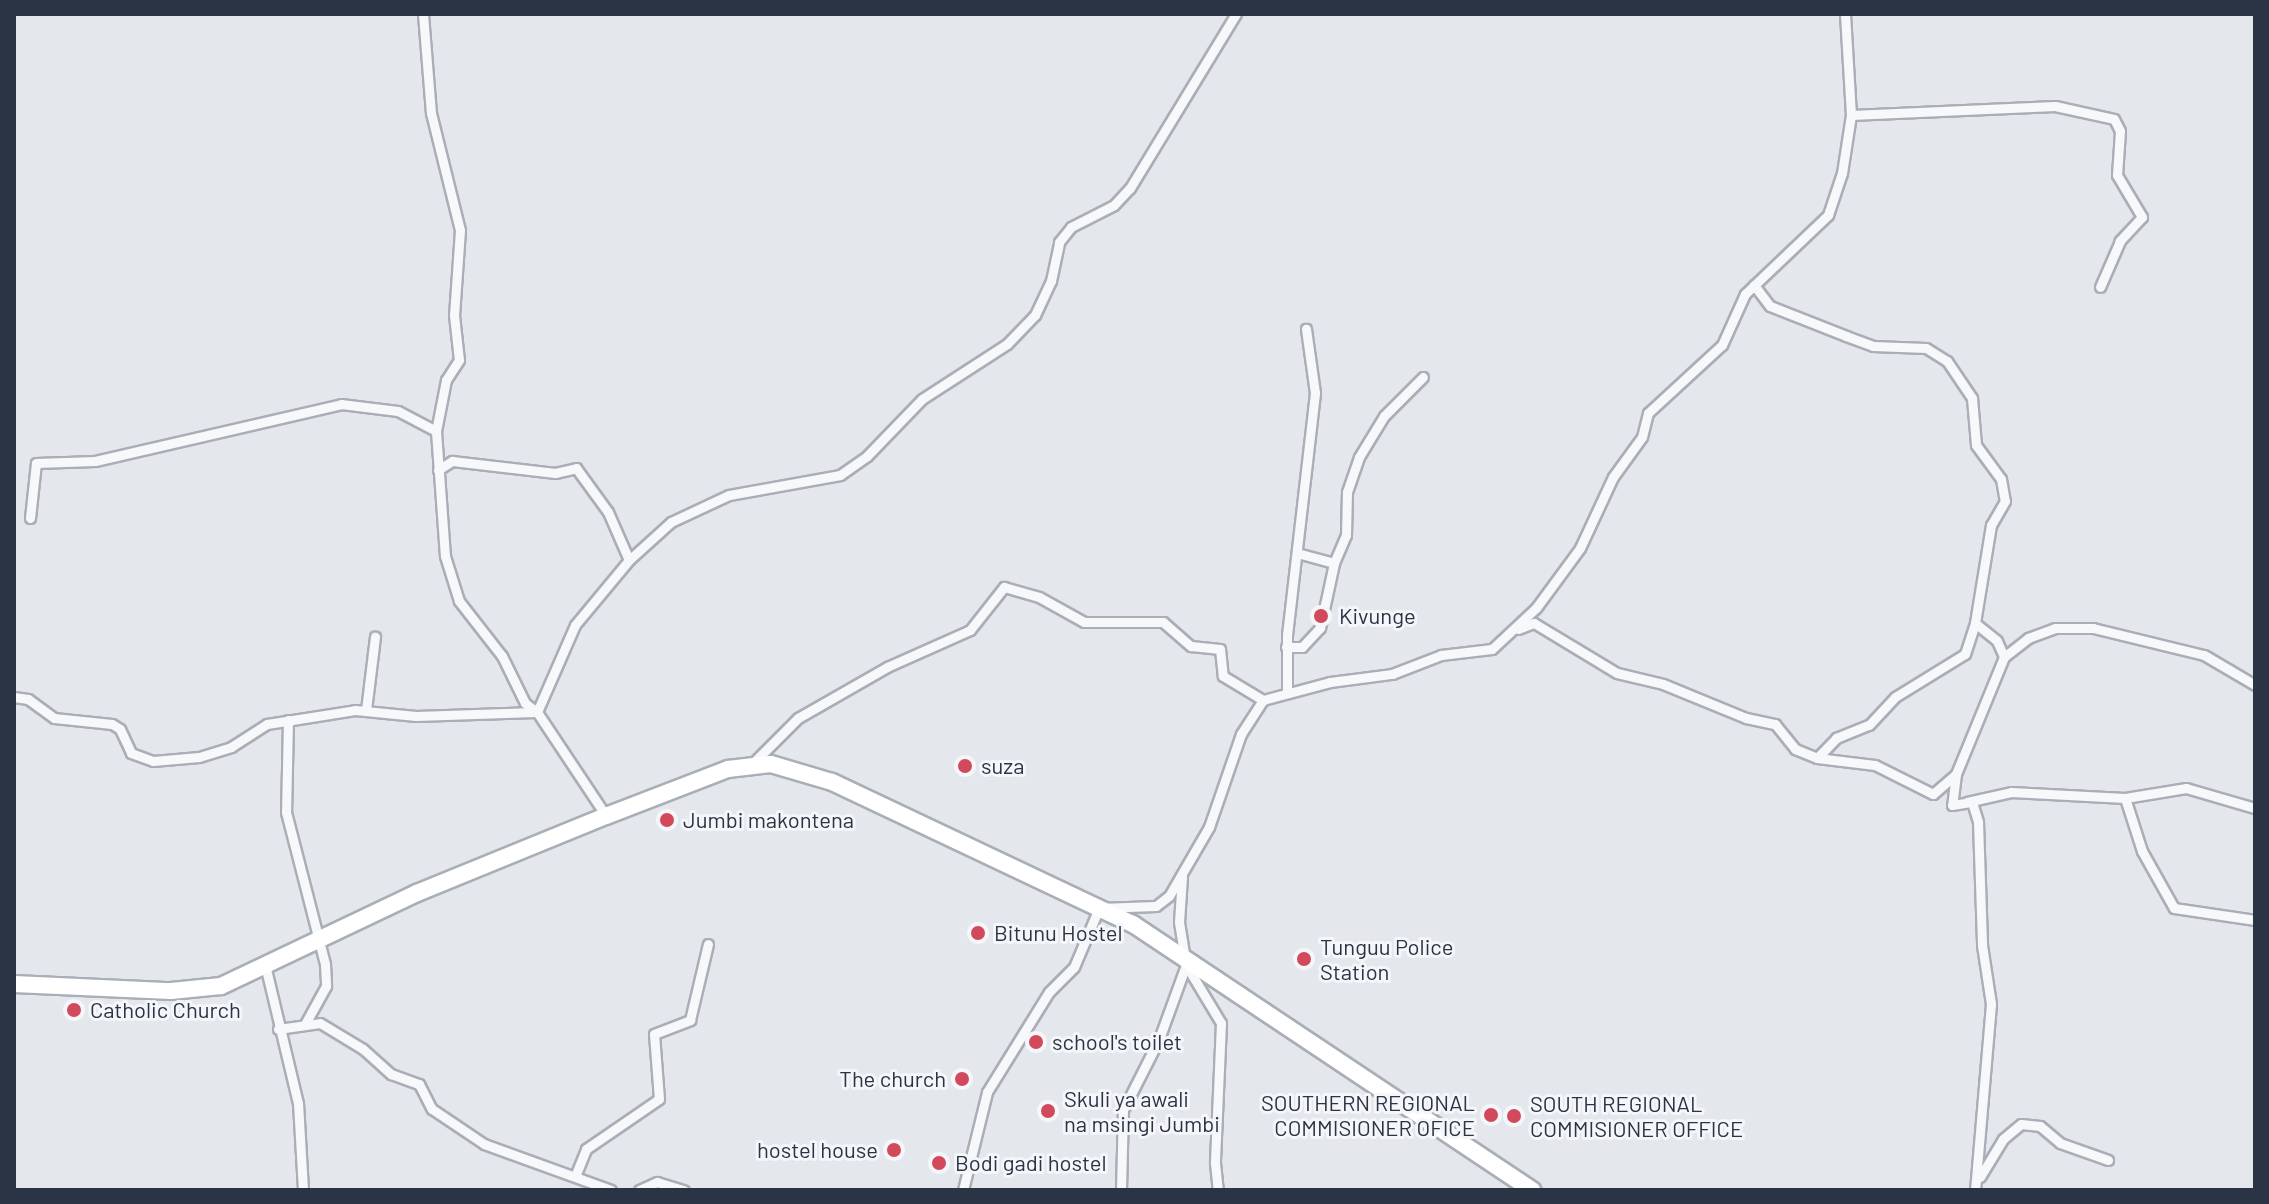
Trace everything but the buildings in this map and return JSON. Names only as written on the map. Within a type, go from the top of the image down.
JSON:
[{"type":"main road","points":[[14,984],[204,989],[266,969],[319,939],[606,816],[752,764],[794,769],[832,782],[1099,908],[1185,960],[1532,1190]]},
{"type":"street","points":[[423,14],[431,113],[460,230],[454,315],[459,360],[446,380],[436,431],[445,556],[459,601],[502,656],[525,703],[537,712],[606,816]]},
{"type":"street","points":[[537,712],[575,625],[629,560],[671,522],[711,502],[840,475],[867,456],[922,399],[1007,344],[1035,315],[1051,281],[1059,242],[1071,227],[1114,205],[1130,188],[1236,14]]},
{"type":"street","points":[[963,1190],[987,1092],[1049,992],[1074,967],[1099,908],[1156,906],[1169,896],[1209,827],[1241,734],[1263,700],[1287,691],[1392,674],[1441,655],[1492,649],[1536,608],[1580,548],[1613,477],[1642,437],[1648,413],[1722,345],[1754,285],[1828,215],[1842,173],[1851,115],[1845,14]]},
{"type":"street","points":[[1851,115],[2055,106],[2114,119],[2120,131],[2117,175],[2142,217],[2120,241],[2100,287]]},
{"type":"street","points":[[1754,285],[1770,306],[1846,336],[1873,346],[1926,348],[1947,361],[1972,398],[1976,445],[1996,466],[2005,501],[1991,525],[1975,623],[1965,654],[1895,697],[1869,725],[1836,738],[1817,758]]},
{"type":"street","points":[[1287,691],[1286,647],[1315,393],[1306,329]]},
{"type":"street","points":[[1286,647],[1302,647],[1320,628],[1334,563],[1346,535],[1347,492],[1359,457],[1384,416],[1423,377]]},
{"type":"street","points":[[30,518],[36,463],[95,461],[341,404],[398,411],[436,431]]},
{"type":"street","points":[[438,470],[452,461],[555,473],[576,468],[608,512],[629,560]]},
{"type":"street","points":[[1297,553],[1334,563]]},
{"type":"street","points":[[752,764],[798,718],[887,667],[970,630],[1004,587],[1039,597],[1084,622],[1163,622],[1191,646],[1220,649],[1223,676],[1263,700]]},
{"type":"street","points":[[1508,635],[1534,623],[1617,673],[1663,684],[1746,718],[1775,724],[1795,749],[1817,758],[1875,765],[1933,794],[1956,774]]},
{"type":"street","points":[[1975,623],[1997,641],[2004,657]]},
{"type":"street","points":[[1952,805],[1956,774],[2004,657],[2028,638],[2055,628],[2093,628],[2204,655],[2255,685]]},
{"type":"street","points":[[366,710],[375,637]]},
{"type":"street","points":[[14,697],[28,699],[54,718],[112,724],[120,729],[131,753],[153,761],[199,757],[231,747],[267,724],[366,710],[416,716],[537,712]]},
{"type":"street","points":[[288,720],[286,812],[319,939],[326,986],[305,1024]]},
{"type":"street","points":[[1952,805],[2011,792],[2125,798],[2186,788],[2255,808]]},
{"type":"street","points":[[2125,798],[2142,851],[2174,908],[2255,920]]},
{"type":"street","points":[[1952,805],[1972,802],[1978,822],[1982,945],[1991,1004],[1980,1177]]},
{"type":"street","points":[[1186,862],[1179,922],[1185,960],[1221,1023],[1215,1163],[1218,1190]]},
{"type":"street","points":[[576,1174],[586,1149],[659,1099],[654,1034],[690,1020],[708,944]]},
{"type":"street","points":[[1121,1190],[1118,1175],[1128,1094],[1159,1039],[1185,960]]},
{"type":"street","points":[[266,969],[298,1103],[303,1190]]},
{"type":"street","points":[[278,1029],[320,1023],[363,1049],[391,1074],[419,1084],[432,1109],[484,1144],[530,1164],[576,1174],[611,1190]]},
{"type":"street","points":[[1975,1190],[2003,1139],[2021,1124],[2040,1126],[2060,1143],[2108,1160]]},
{"type":"street","points":[[639,1190],[657,1182],[684,1190]]},
{"type":"place","name":"Kivunge","points":[[1321,616]]},
{"type":"place","name":"suza","points":[[965,766]]},
{"type":"place","name":"Jumbi makontena","points":[[667,820]]},
{"type":"place","name":"Bitunu Hostel","points":[[978,933]]},
{"type":"place","name":"Tunguu Police Station","points":[[1304,959]]},
{"type":"place","name":"Catholic Church","points":[[74,1010]]},
{"type":"place","name":"school's toilet","points":[[1036,1042]]},
{"type":"place","name":"The church","points":[[962,1079]]},
{"type":"place","name":"Skuli ya awali na msingi Jumbi","points":[[1048,1111]]},
{"type":"place","name":"SOUTHERN REGIONAL COMMISIONER OFICE","points":[[1491,1115]]},
{"type":"place","name":"SOUTH REGIONAL COMMISIONER OFFICE","points":[[1514,1116]]},
{"type":"place","name":"hostel house","points":[[894,1150]]},
{"type":"place","name":"Bodi gadi hostel","points":[[939,1163]]}]
